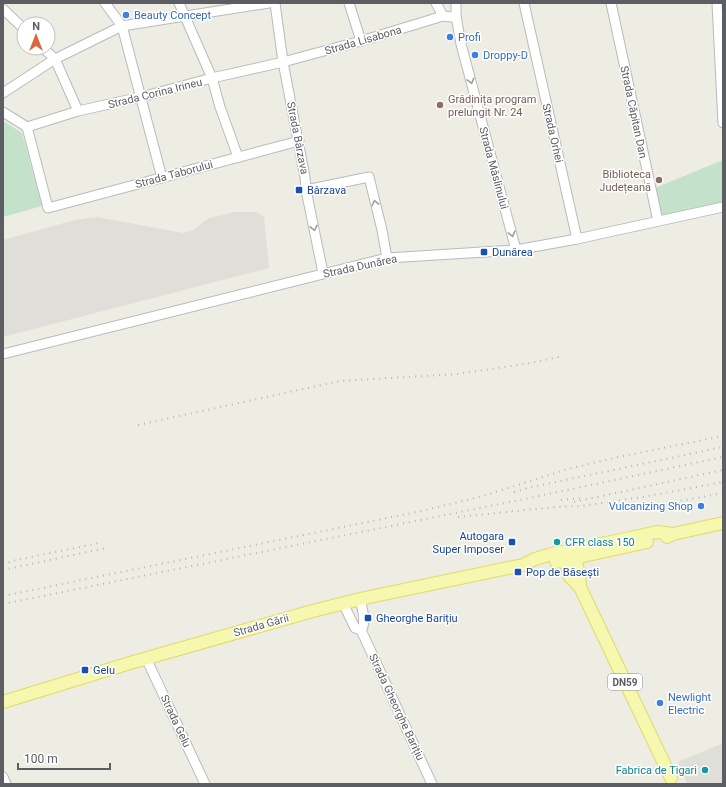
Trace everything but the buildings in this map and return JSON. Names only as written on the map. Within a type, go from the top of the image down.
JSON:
[{"type":"main road","name":"Strada Gării","points":[[3,702],[146,658],[272,622],[360,599],[523,565],[536,566],[568,555],[659,540],[673,534],[723,523]]},
{"type":"main road","name":"DN59","points":[[568,555],[570,577],[580,587],[673,782]]},
{"type":"street","points":[[105,3],[122,26],[162,178]]},
{"type":"street","points":[[179,3],[212,78],[220,107],[238,157]]},
{"type":"street","points":[[3,93],[55,59],[122,26],[269,3]]},
{"type":"street","name":"Strada Bârzava","points":[[275,3],[283,62],[306,177],[306,190],[323,273]]},
{"type":"street","points":[[349,3],[361,41]]},
{"type":"street","points":[[436,3],[443,16],[456,16]]},
{"type":"street","name":"Strada Măslinului","points":[[456,3],[456,16],[461,44],[516,250]]},
{"type":"street","name":"Strada Orhei","points":[[524,3],[577,239]]},
{"type":"street","name":"Strada Căpitan Dan","points":[[611,3],[658,221]]},
{"type":"street","points":[[717,3],[723,123]]},
{"type":"street","points":[[3,9],[16,21]]},
{"type":"street","name":"Strada Lisabona","points":[[283,62],[361,41],[443,16]]},
{"type":"street","points":[[52,56],[55,59],[78,111]]},
{"type":"street","name":"Strada Corina Irineu","points":[[27,127],[78,111],[141,98],[212,78],[283,62]]},
{"type":"street","points":[[3,112],[27,127]]},
{"type":"street","name":"Strada Taborului","points":[[27,127],[48,208],[299,141]]},
{"type":"street","points":[[306,190],[369,177],[387,258]]},
{"type":"street","name":"Strada Dunărea","points":[[3,354],[387,258],[516,250],[577,239],[723,207]]},
{"type":"street","name":"Strada Gheorghe Barițiu","points":[[360,599],[364,622],[361,630]]},
{"type":"street","name":"Strada Gheorghe Barițiu","points":[[343,604],[355,628],[361,630],[432,784]]},
{"type":"street","name":"Strada Gelu","points":[[146,658],[205,784]]},
{"type":"street","points":[[3,777],[6,784]]},
{"type":"shaded area","points":[[235,212],[256,212],[264,217],[269,268],[3,337],[3,240],[75,220],[97,217],[183,233],[193,230],[209,218]]},
{"type":"shaded area","points":[[723,743],[723,784],[687,784],[678,762]]},
{"type":"green space","points":[[3,121],[22,133],[42,206],[3,217]]},
{"type":"green space","points":[[723,160],[723,203],[661,216],[655,188]]},
{"type":"railway","points":[[138,425],[340,381],[458,374],[531,363],[563,356]]},
{"type":"railway","points":[[3,596],[417,512],[483,496],[568,469],[618,457],[723,436]]},
{"type":"railway","points":[[514,492],[723,447]]},
{"type":"railway","points":[[3,604],[520,500],[723,457]]},
{"type":"railway","points":[[574,502],[723,470]]},
{"type":"railway","points":[[458,517],[555,507],[581,506],[643,497],[723,482]]},
{"type":"railway","points":[[621,505],[660,503],[723,493]]},
{"type":"railway","points":[[561,500],[581,498]]},
{"type":"railway","points":[[3,565],[12,561],[99,543]]},
{"type":"railway","points":[[3,570],[106,548]]},
{"type":"place","name":"Beauty Concept","points":[[126,15]]},
{"type":"place","name":"Profi","points":[[450,37]]},
{"type":"place","name":"Droppy-D","points":[[475,55]]},
{"type":"place","name":"Grădinița program prelungit Nr. 24","points":[[440,105]]},
{"type":"place","name":"Biblioteca Județeană","points":[[659,180]]},
{"type":"place","name":"Bârzava","points":[[299,190]]},
{"type":"place","name":"Dunărea","points":[[484,252]]},
{"type":"place","name":"Vulcanizing Shop","points":[[701,506]]},
{"type":"place","name":"Autogara Super Imposer","points":[[512,542]]},
{"type":"place","name":"CFR class 150","points":[[557,542]]},
{"type":"place","name":"Pop de Băsești","points":[[518,572]]},
{"type":"place","name":"Gheorghe Barițiu","points":[[368,618]]},
{"type":"place","name":"Gelu","points":[[85,670]]},
{"type":"place","name":"Newlight Electric","points":[[660,703]]},
{"type":"place","name":"Fabrica de Tigari","points":[[705,770]]}]
